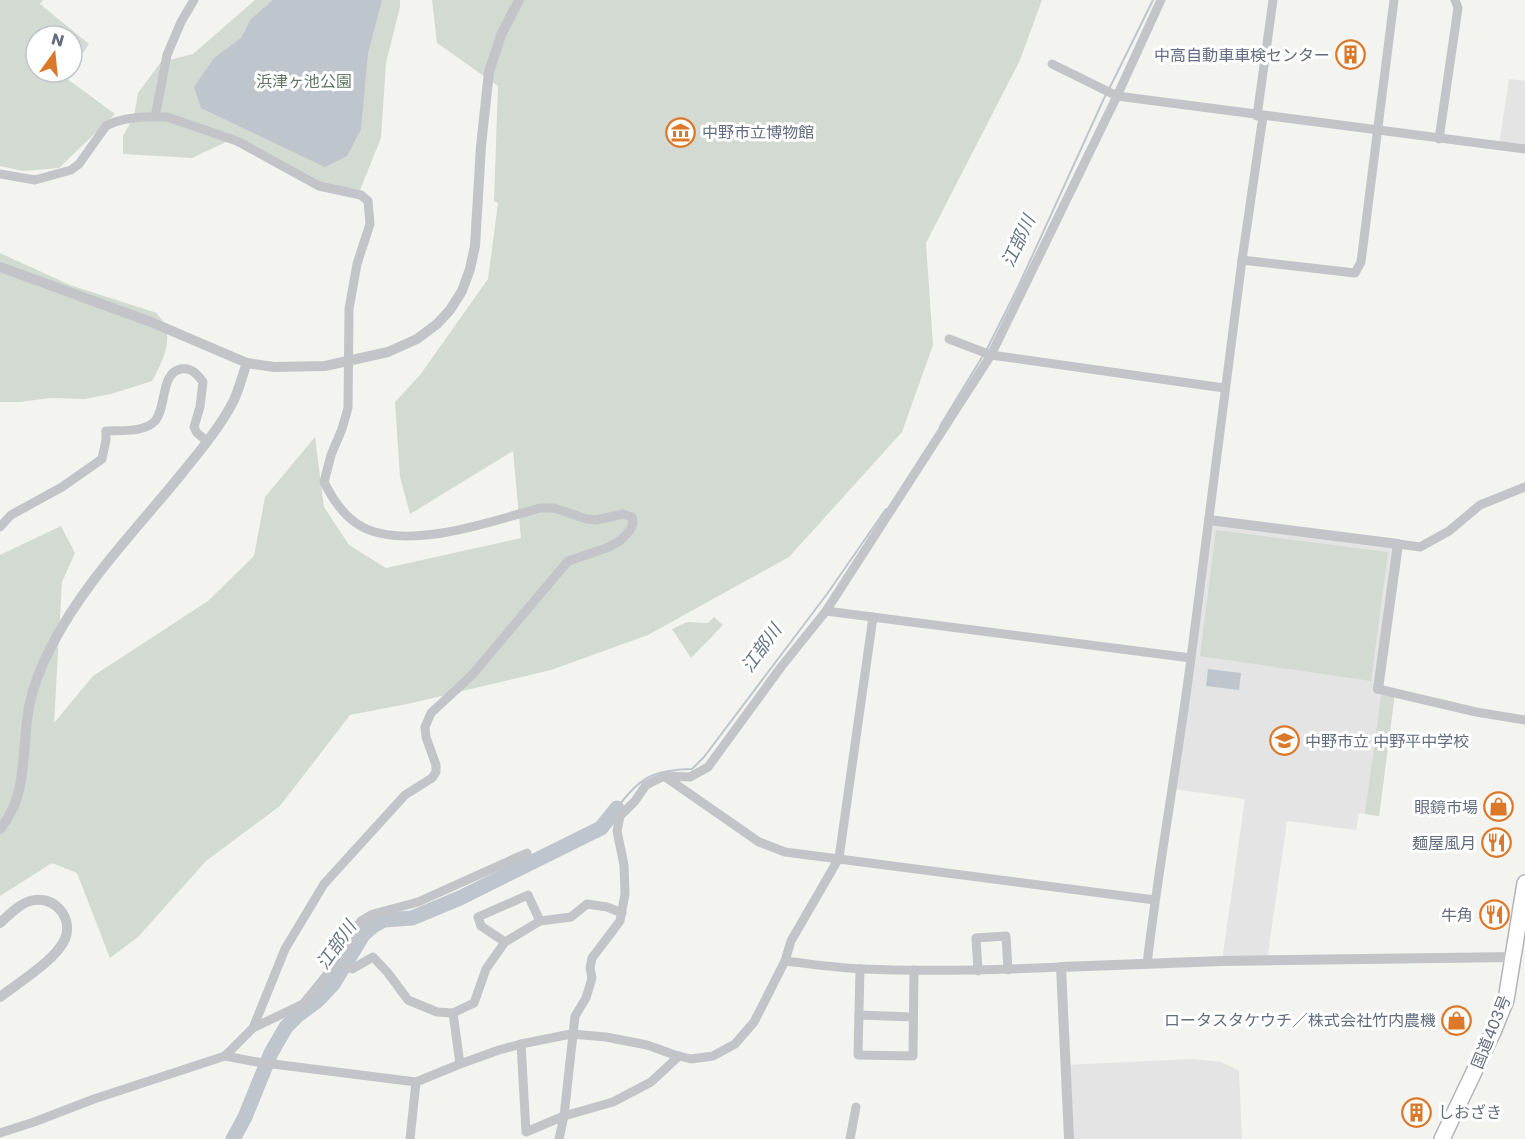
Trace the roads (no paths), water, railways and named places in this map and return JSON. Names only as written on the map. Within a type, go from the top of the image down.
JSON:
[{"type":"highway","name":"国道403号","points":[[1442,1139],[1506,1000],[1520,955],[1525,883]]},
{"type":"street","points":[[155,117],[167,54],[194,0]]},
{"type":"street","points":[[0,267],[151,322],[247,363],[299,368],[348,362],[388,352],[417,339],[437,324],[450,310],[462,291],[476,246],[481,146],[489,72],[501,35],[519,0]]},
{"type":"street","points":[[559,1139],[564,1116],[571,1034],[575,1016],[586,998],[592,978],[590,968],[592,958],[620,921],[622,913],[626,877],[617,831],[620,816],[635,801],[646,784],[664,776],[690,777],[708,767],[781,667],[826,611],[991,355],[1161,0]]},
{"type":"street","points":[[1147,964],[1191,658],[1273,0]]},
{"type":"street","points":[[1242,260],[1355,273],[1361,262],[1394,0]]},
{"type":"street","points":[[1439,139],[1458,8],[1455,0]]},
{"type":"street","points":[[1052,64],[1117,96],[1525,149]]},
{"type":"street","points":[[0,174],[35,180],[62,174],[79,164],[106,126],[112,122],[167,117],[237,141],[319,186],[361,195],[368,201],[370,224],[357,264],[349,309],[348,408],[324,482],[341,508],[358,525],[376,533],[428,536],[540,508],[554,508],[596,520],[624,514],[632,517],[633,523],[627,534],[618,542],[567,561],[472,675],[431,713],[425,727],[436,772],[432,778],[405,795],[324,884],[285,949],[253,1028]]},
{"type":"street","points":[[949,339],[991,355],[1224,388]]},
{"type":"street","points":[[0,829],[12,814],[17,802],[24,765],[29,708],[41,668],[52,645],[117,549],[207,441],[233,402],[247,363]]},
{"type":"street","points":[[0,527],[11,515],[62,487],[102,459],[106,431],[137,429],[155,420],[167,383],[171,374],[177,370],[191,369],[203,382],[200,407],[194,428],[207,441]]},
{"type":"street","points":[[1209,520],[1420,547],[1449,531],[1480,506],[1525,487]]},
{"type":"street","points":[[1398,544],[1378,689],[1476,712],[1525,720]]},
{"type":"street","points":[[826,611],[1191,658]]},
{"type":"street","points":[[225,1056],[416,1082],[460,1064],[521,1044],[571,1034],[606,1037],[647,1045],[691,1059],[713,1056],[735,1044],[754,1022],[786,961],[791,941],[839,858],[873,617]]},
{"type":"street","points":[[664,776],[759,842],[785,852],[1155,900]]},
{"type":"street","points":[[0,1133],[225,1056],[253,1028],[303,1004],[329,972],[361,921],[373,914],[418,902],[527,853]]},
{"type":"street","points":[[505,942],[481,926],[478,917],[528,895],[540,921]]},
{"type":"street","points":[[0,923],[30,901],[45,901],[58,906],[68,929],[62,945],[51,957],[0,997]]},
{"type":"street","points":[[336,959],[352,969],[373,957],[408,1000],[437,1012],[453,1013],[474,1003],[486,969],[505,942],[540,921],[571,917],[587,904],[607,907],[622,913]]},
{"type":"street","points":[[978,971],[976,938],[1006,936],[1008,970]]},
{"type":"street","points":[[786,961],[860,969],[978,971],[1301,959],[1520,955]]},
{"type":"street","points":[[1061,967],[1069,1139]]},
{"type":"street","points":[[860,969],[858,1055],[913,1056],[914,970]]},
{"type":"street","points":[[453,1013],[460,1064]]},
{"type":"street","points":[[859,1015],[913,1017]]},
{"type":"street","points":[[521,1044],[526,1132],[564,1116],[613,1102],[651,1082],[679,1056]]},
{"type":"street","points":[[410,1139],[416,1082]]},
{"type":"street","points":[[850,1139],[856,1107]]},
{"type":"waterway","name":"江部川","points":[[1109,89],[1153,0]]},
{"type":"waterway","name":"江部川","points":[[987,349],[1019,285],[1106,94]]},
{"type":"waterway","name":"江部川","points":[[940,426],[984,354]]},
{"type":"waterway","name":"江部川","points":[[617,808],[625,797],[648,777],[667,771],[692,769],[704,757],[827,594],[886,509]]},
{"type":"waterway","name":"江部川","points":[[233,1139],[245,1117],[271,1053],[286,1027],[333,984],[363,935],[373,926],[384,920],[412,918],[460,898],[601,828],[617,808]]},
{"type":"place","name":"中高自動車車検センター","points":[[1351,55]]},
{"type":"place","name":"中野市立博物館","points":[[681,132]]},
{"type":"place","name":"中野市立 中野平中学校","points":[[1284,741]]},
{"type":"place","name":"眼鏡市場","points":[[1499,807]]},
{"type":"place","name":"麺屋風月","points":[[1497,843]]},
{"type":"place","name":"牛角","points":[[1494,915]]},
{"type":"place","name":"ロータスタケウチ／株式会社竹内農機","points":[[1457,1020]]},
{"type":"place","name":"しおざき","points":[[1417,1112]]},
{"type":"park label","name":"浜津ヶ池公園","points":[[304,81]]}]
